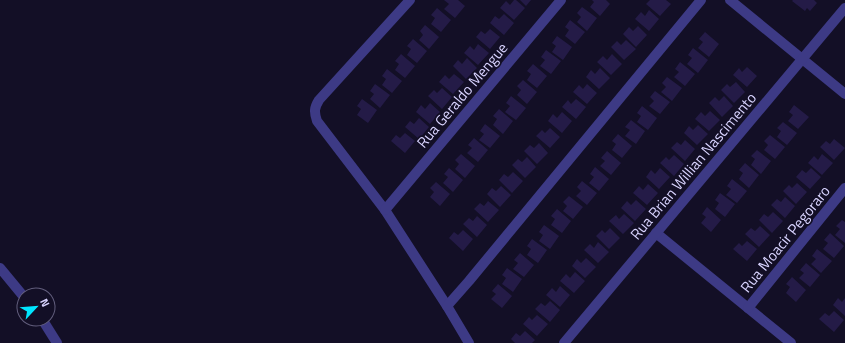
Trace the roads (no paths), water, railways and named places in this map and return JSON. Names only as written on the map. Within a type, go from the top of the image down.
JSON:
[{"type":"street","points":[[410,0],[319,100],[315,107],[314,113],[317,121],[386,210],[469,343]]},
{"type":"street","name":"Rua Geraldo Mengue","points":[[386,210],[561,0]]},
{"type":"street","points":[[447,306],[470,281],[701,0]]},
{"type":"street","points":[[730,0],[845,94]]},
{"type":"street","name":"Rua Brian Willian Nascimento","points":[[564,343],[845,8]]},
{"type":"street","name":"Rua Moacir Pegoraro","points":[[748,308],[845,188]]},
{"type":"street","points":[[656,233],[791,343]]},
{"type":"street","points":[[0,268],[16,287]]},
{"type":"street","points":[[47,327],[57,343]]}]
